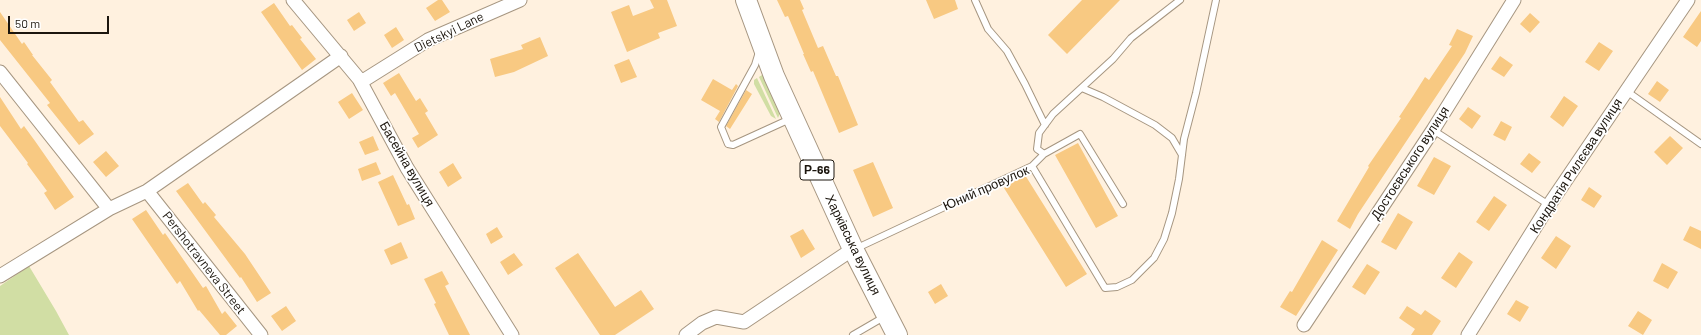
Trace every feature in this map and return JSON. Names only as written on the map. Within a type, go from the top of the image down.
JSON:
[{"type":"main road","name":"Харківська вулиця","points":[[746,0],[761,42],[793,118],[854,250],[897,335]]},
{"type":"street","name":"Басейна вулиця","points":[[293,0],[341,56],[361,82],[407,168],[512,335]]},
{"type":"street","name":"Dietskyi Lane","points":[[361,82],[428,40],[520,0]]},
{"type":"street","name":"Достоєвського вулиця","points":[[1304,325],[1433,130],[1514,0]]},
{"type":"street","name":"Кондратія Рилєєва вулиця","points":[[1468,335],[1549,206],[1625,90],[1688,0]]},
{"type":"street","points":[[0,276],[109,209],[147,191],[341,56]]},
{"type":"street","points":[[0,72],[109,209]]},
{"type":"street","name":"Pershotravneva Street","points":[[147,191],[261,335]]},
{"type":"street","points":[[686,335],[702,323],[716,317],[744,322],[854,250]]},
{"type":"lane","points":[[975,0],[988,29],[1007,51],[1045,125]]},
{"type":"lane","points":[[1044,154],[1037,149],[1039,133],[1053,114],[1112,59],[1131,38],[1180,0]]},
{"type":"lane","points":[[1182,155],[1184,138],[1196,93],[1216,0]]},
{"type":"lane","points":[[761,42],[755,66],[721,127],[728,144],[733,145],[793,118]]},
{"type":"lane","points":[[1082,88],[1103,97],[1155,125],[1172,138],[1182,155]]},
{"type":"lane","points":[[1625,90],[1701,144]]},
{"type":"lane","points":[[1433,130],[1549,206]]},
{"type":"lane","points":[[1032,166],[1044,154],[1080,134],[1123,204]]},
{"type":"lane","name":"Юний провулок","points":[[854,250],[1032,166],[1104,288],[1117,287],[1132,280],[1154,258],[1164,239],[1172,213],[1182,155]]},
{"type":"lane","points":[[853,335],[887,315]]},
{"type":"green space","points":[[762,75],[765,77],[781,111],[778,118],[759,77]]},
{"type":"green space","points":[[757,78],[776,119],[771,116],[754,84],[754,80]]},
{"type":"green space","points":[[29,266],[69,335],[0,335],[0,286]]},
{"type":"building","points":[[438,0],[442,0],[450,12],[435,21],[426,8]]},
{"type":"building","points":[[650,0],[667,0],[677,26],[658,33],[660,38],[627,52],[611,12],[629,5],[633,16],[654,8]]},
{"type":"building","points":[[777,0],[800,0],[804,9],[802,10],[818,48],[823,46],[836,76],[838,76],[858,125],[839,133],[813,71],[811,72],[803,54],[788,16],[785,17]]},
{"type":"building","points":[[926,0],[955,0],[958,9],[934,19]]},
{"type":"building","points":[[1082,0],[1120,0],[1067,54],[1048,35]]},
{"type":"building","points":[[274,3],[290,26],[292,25],[302,38],[300,39],[316,59],[302,70],[261,12]]},
{"type":"building","points":[[1701,11],[1701,41],[1697,47],[1683,37]]},
{"type":"building","points":[[0,12],[22,44],[24,42],[32,55],[52,80],[50,82],[79,122],[83,120],[94,134],[79,145],[47,105],[50,103],[0,40]]},
{"type":"building","points":[[359,12],[366,23],[354,31],[347,20]]},
{"type":"building","points":[[1530,13],[1540,22],[1530,33],[1520,24]]},
{"type":"building","points":[[396,27],[404,40],[392,48],[384,35]]},
{"type":"building","points":[[1457,29],[1473,36],[1465,53],[1358,214],[1350,229],[1337,221],[1369,167],[1368,166],[1401,118],[1399,117],[1425,77],[1429,80],[1452,46],[1449,45]]},
{"type":"building","points":[[540,37],[548,56],[514,72],[495,77],[490,59],[523,49],[521,45]]},
{"type":"building","points":[[1599,42],[1613,51],[1599,71],[1585,62]]},
{"type":"building","points":[[1500,56],[1513,65],[1504,77],[1491,69]]},
{"type":"building","points":[[629,59],[637,77],[621,83],[614,65]]},
{"type":"building","points":[[399,73],[416,101],[420,98],[428,111],[425,113],[438,135],[418,148],[412,138],[419,134],[395,93],[391,96],[383,83]]},
{"type":"building","points":[[713,79],[732,90],[736,84],[738,86],[719,122],[715,119],[720,111],[701,100]]},
{"type":"building","points":[[1657,81],[1669,90],[1660,102],[1648,94]]},
{"type":"building","points":[[746,90],[752,94],[730,129],[726,126]]},
{"type":"building","points":[[352,93],[363,110],[349,119],[338,102]]},
{"type":"building","points":[[1564,96],[1578,106],[1563,127],[1550,117]]},
{"type":"building","points":[[0,97],[21,129],[24,126],[74,197],[55,210],[44,193],[47,191],[0,126]]},
{"type":"building","points":[[1468,107],[1481,116],[1472,129],[1459,119]]},
{"type":"building","points":[[1501,121],[1512,127],[1505,141],[1493,135]]},
{"type":"building","points":[[373,136],[379,150],[365,155],[359,142]]},
{"type":"building","points":[[1670,136],[1683,148],[1667,165],[1654,152]]},
{"type":"building","points":[[1078,143],[1118,216],[1096,228],[1055,155]]},
{"type":"building","points":[[106,151],[119,166],[106,177],[93,162]]},
{"type":"building","points":[[1529,153],[1541,162],[1532,173],[1520,164]]},
{"type":"building","points":[[1434,157],[1451,166],[1434,195],[1417,186]]},
{"type":"building","points":[[376,162],[381,174],[362,181],[358,169]]},
{"type":"building","points":[[873,162],[893,208],[873,217],[853,170]]},
{"type":"building","points":[[453,163],[462,178],[448,187],[439,172]]},
{"type":"building","points":[[393,175],[407,205],[409,204],[415,219],[398,226],[378,182]]},
{"type":"building","points":[[1025,175],[1087,274],[1066,287],[1004,188]]},
{"type":"building","points":[[188,183],[203,204],[205,202],[216,215],[214,217],[245,254],[271,293],[257,302],[241,277],[240,278],[176,191]]},
{"type":"building","points":[[1589,187],[1602,196],[1594,208],[1581,200]]},
{"type":"building","points":[[1494,196],[1507,205],[1489,231],[1476,222]]},
{"type":"building","points":[[146,210],[163,235],[165,233],[203,288],[206,286],[222,314],[225,311],[237,326],[226,335],[220,335],[199,310],[198,311],[180,281],[177,284],[132,219]]},
{"type":"building","points":[[1398,213],[1413,222],[1396,250],[1381,242]]},
{"type":"building","points":[[1690,226],[1701,231],[1701,249],[1683,240]]},
{"type":"building","points":[[497,227],[503,237],[491,244],[486,234]]},
{"type":"building","points":[[803,229],[815,249],[801,258],[790,236]]},
{"type":"building","points":[[1556,236],[1571,246],[1556,269],[1541,258]]},
{"type":"building","points":[[1322,240],[1338,250],[1296,316],[1280,307],[1290,291],[1292,292]]},
{"type":"building","points":[[401,242],[408,258],[391,265],[384,250]]},
{"type":"building","points":[[1459,252],[1473,262],[1456,288],[1441,278]]},
{"type":"building","points":[[514,253],[523,265],[508,275],[500,262]]},
{"type":"building","points":[[578,253],[615,307],[641,290],[654,309],[615,335],[600,335],[555,268]]},
{"type":"building","points":[[1662,263],[1678,272],[1668,289],[1653,281]]},
{"type":"building","points":[[1367,264],[1380,272],[1365,295],[1352,287]]},
{"type":"building","points":[[442,271],[449,284],[445,286],[470,335],[449,335],[434,304],[436,303],[424,279]]},
{"type":"building","points":[[941,284],[948,296],[935,304],[928,292]]},
{"type":"building","points":[[1516,300],[1529,307],[1520,322],[1507,314]]},
{"type":"building","points":[[286,306],[296,321],[282,331],[271,316]]},
{"type":"building","points":[[1407,306],[1421,315],[1425,310],[1441,321],[1432,335],[1411,335],[1415,329],[1399,318]]},
{"type":"building","points":[[1638,311],[1652,320],[1643,335],[1628,326]]}]
